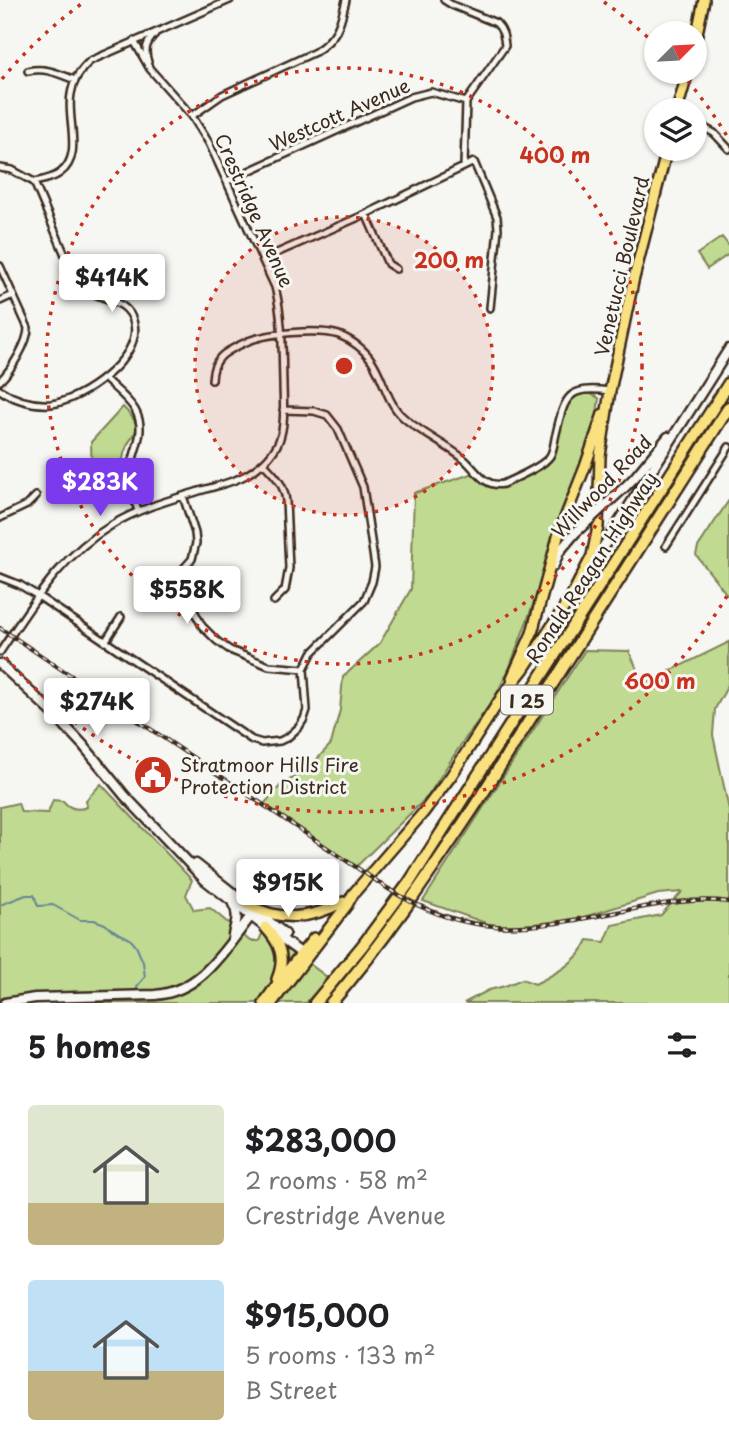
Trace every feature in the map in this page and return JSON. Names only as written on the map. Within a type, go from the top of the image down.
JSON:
[{"type":"highway","name":"Ronald Reagan Highway","points":[[315,1003],[363,946],[409,883],[728,386]]},
{"type":"highway","name":"Ronald Reagan Highway","points":[[331,1003],[373,953],[429,875],[729,407]]},
{"type":"main road","points":[[700,21],[704,0]]},
{"type":"main road","name":"Venetucci Boulevard","points":[[304,952],[347,905],[451,776],[571,597],[589,563],[598,527],[600,456],[610,391],[664,161]]},
{"type":"main road","name":"Venetucci Boulevard","points":[[503,695],[528,642],[559,533],[585,467],[610,391]]},
{"type":"main road","name":"Venetucci Boulevard","points":[[304,952],[343,902],[354,894]]},
{"type":"main road","points":[[246,904],[271,914],[294,917],[322,912],[343,902]]},
{"type":"main road","points":[[265,927],[278,943],[282,958],[268,1000]]},
{"type":"main road","points":[[268,1000],[304,952]]},
{"type":"street","points":[[34,182],[62,172],[70,161],[73,148],[69,106],[71,93],[75,80],[89,61],[230,0]]},
{"type":"street","points":[[192,116],[222,94],[326,45],[340,26],[346,0]]},
{"type":"street","points":[[444,0],[496,23],[504,37],[505,46],[466,102],[464,166]]},
{"type":"street","points":[[150,69],[145,49],[150,39],[160,30]]},
{"type":"street","name":"Crestridge Avenue","points":[[0,652],[38,596],[75,553],[111,526],[138,511],[246,476],[263,463],[282,432],[281,334],[275,287],[209,143],[192,116],[150,69],[134,41]]},
{"type":"street","points":[[28,71],[51,70],[75,80]]},
{"type":"street","name":"Westcott Avenue","points":[[227,181],[411,97],[431,92],[466,102]]},
{"type":"street","points":[[707,129],[729,149]]},
{"type":"street","points":[[263,259],[366,214],[474,162],[497,217],[490,308]]},
{"type":"street","points":[[0,168],[12,170],[34,182],[74,276],[81,286],[90,292],[116,301],[126,308],[134,321],[136,334],[131,349],[104,378],[82,394],[54,404],[25,402],[0,390]]},
{"type":"street","points":[[366,214],[388,264],[396,269]]},
{"type":"street","points":[[0,266],[28,328],[28,337],[0,381]]},
{"type":"street","points":[[0,301],[13,295]]},
{"type":"street","points":[[212,380],[212,369],[218,359],[249,341],[281,334],[339,335],[362,349],[372,361],[402,417],[463,459],[488,484],[496,486],[550,457],[564,405],[573,393],[581,389],[610,391]]},
{"type":"street","name":"Willwood Road","points":[[571,597],[728,351]]},
{"type":"street","points":[[104,378],[133,407],[138,417],[140,435],[130,470],[130,487],[138,511]]},
{"type":"street","name":"Willwood Road","points":[[542,596],[559,552],[575,533],[625,487],[694,404]]},
{"type":"street","points":[[0,577],[38,596],[252,740],[262,743],[288,737],[299,727],[307,710],[304,669],[312,653],[363,601],[372,582],[374,567],[363,486],[338,429],[327,415],[314,411],[283,410]]},
{"type":"street","points":[[666,546],[729,447]]},
{"type":"street","points":[[263,463],[279,481],[286,501],[289,568],[285,590],[274,601]]},
{"type":"street","points":[[0,518],[27,505],[36,496]]},
{"type":"street","points":[[183,496],[196,542],[192,559],[184,568],[184,587],[202,626],[230,650],[269,666],[304,669]]},
{"type":"street","points":[[105,642],[121,617]]},
{"type":"street","points":[[0,664],[54,713],[125,796],[205,880],[265,927],[304,952]]},
{"type":"street","points":[[167,841],[304,952]]},
{"type":"street","points":[[229,899],[237,918],[232,940]]},
{"type":"street","points":[[5,1003],[35,998],[155,995],[186,987],[211,967],[251,916]]},
{"type":"green space","points":[[722,237],[729,246],[729,254],[707,269],[697,254]]},
{"type":"green space","points":[[581,389],[599,398],[593,444],[509,669],[495,697],[428,796],[356,867],[263,805],[282,784],[306,771],[331,744],[340,710],[343,677],[380,643],[411,589],[414,493],[477,472],[488,484],[503,484],[542,463],[552,451],[564,405]]},
{"type":"green space","points":[[123,407],[137,427],[123,458],[123,488],[85,496],[92,477],[91,442]]},
{"type":"green space","points":[[729,500],[729,597],[696,555],[698,547]]},
{"type":"green space","points":[[729,642],[728,685],[715,709],[713,735],[729,810],[729,1003],[464,1003],[489,990],[522,979],[535,984],[543,980],[573,961],[588,940],[605,942],[612,925],[661,915],[682,892],[658,894],[571,921],[500,928],[423,901],[585,650],[629,651],[644,684]]},
{"type":"green space","points":[[101,784],[192,880],[186,895],[194,910],[210,908],[250,941],[259,941],[264,929],[328,978],[306,1003],[0,1003],[0,807],[18,803],[21,812],[48,813],[53,800],[63,801],[80,809],[87,807],[86,800]]},
{"type":"waterway","points":[[0,905],[26,895],[34,895],[38,906],[53,905],[80,920],[94,920],[105,924],[130,939],[143,962],[145,977],[135,993]]},
{"type":"railway","points":[[0,628],[387,888],[419,906],[450,918],[508,927],[567,921],[669,903],[729,902]]},
{"type":"place","name":"Stratmoor Hills Fire Protection District","points":[[153,775]]}]
